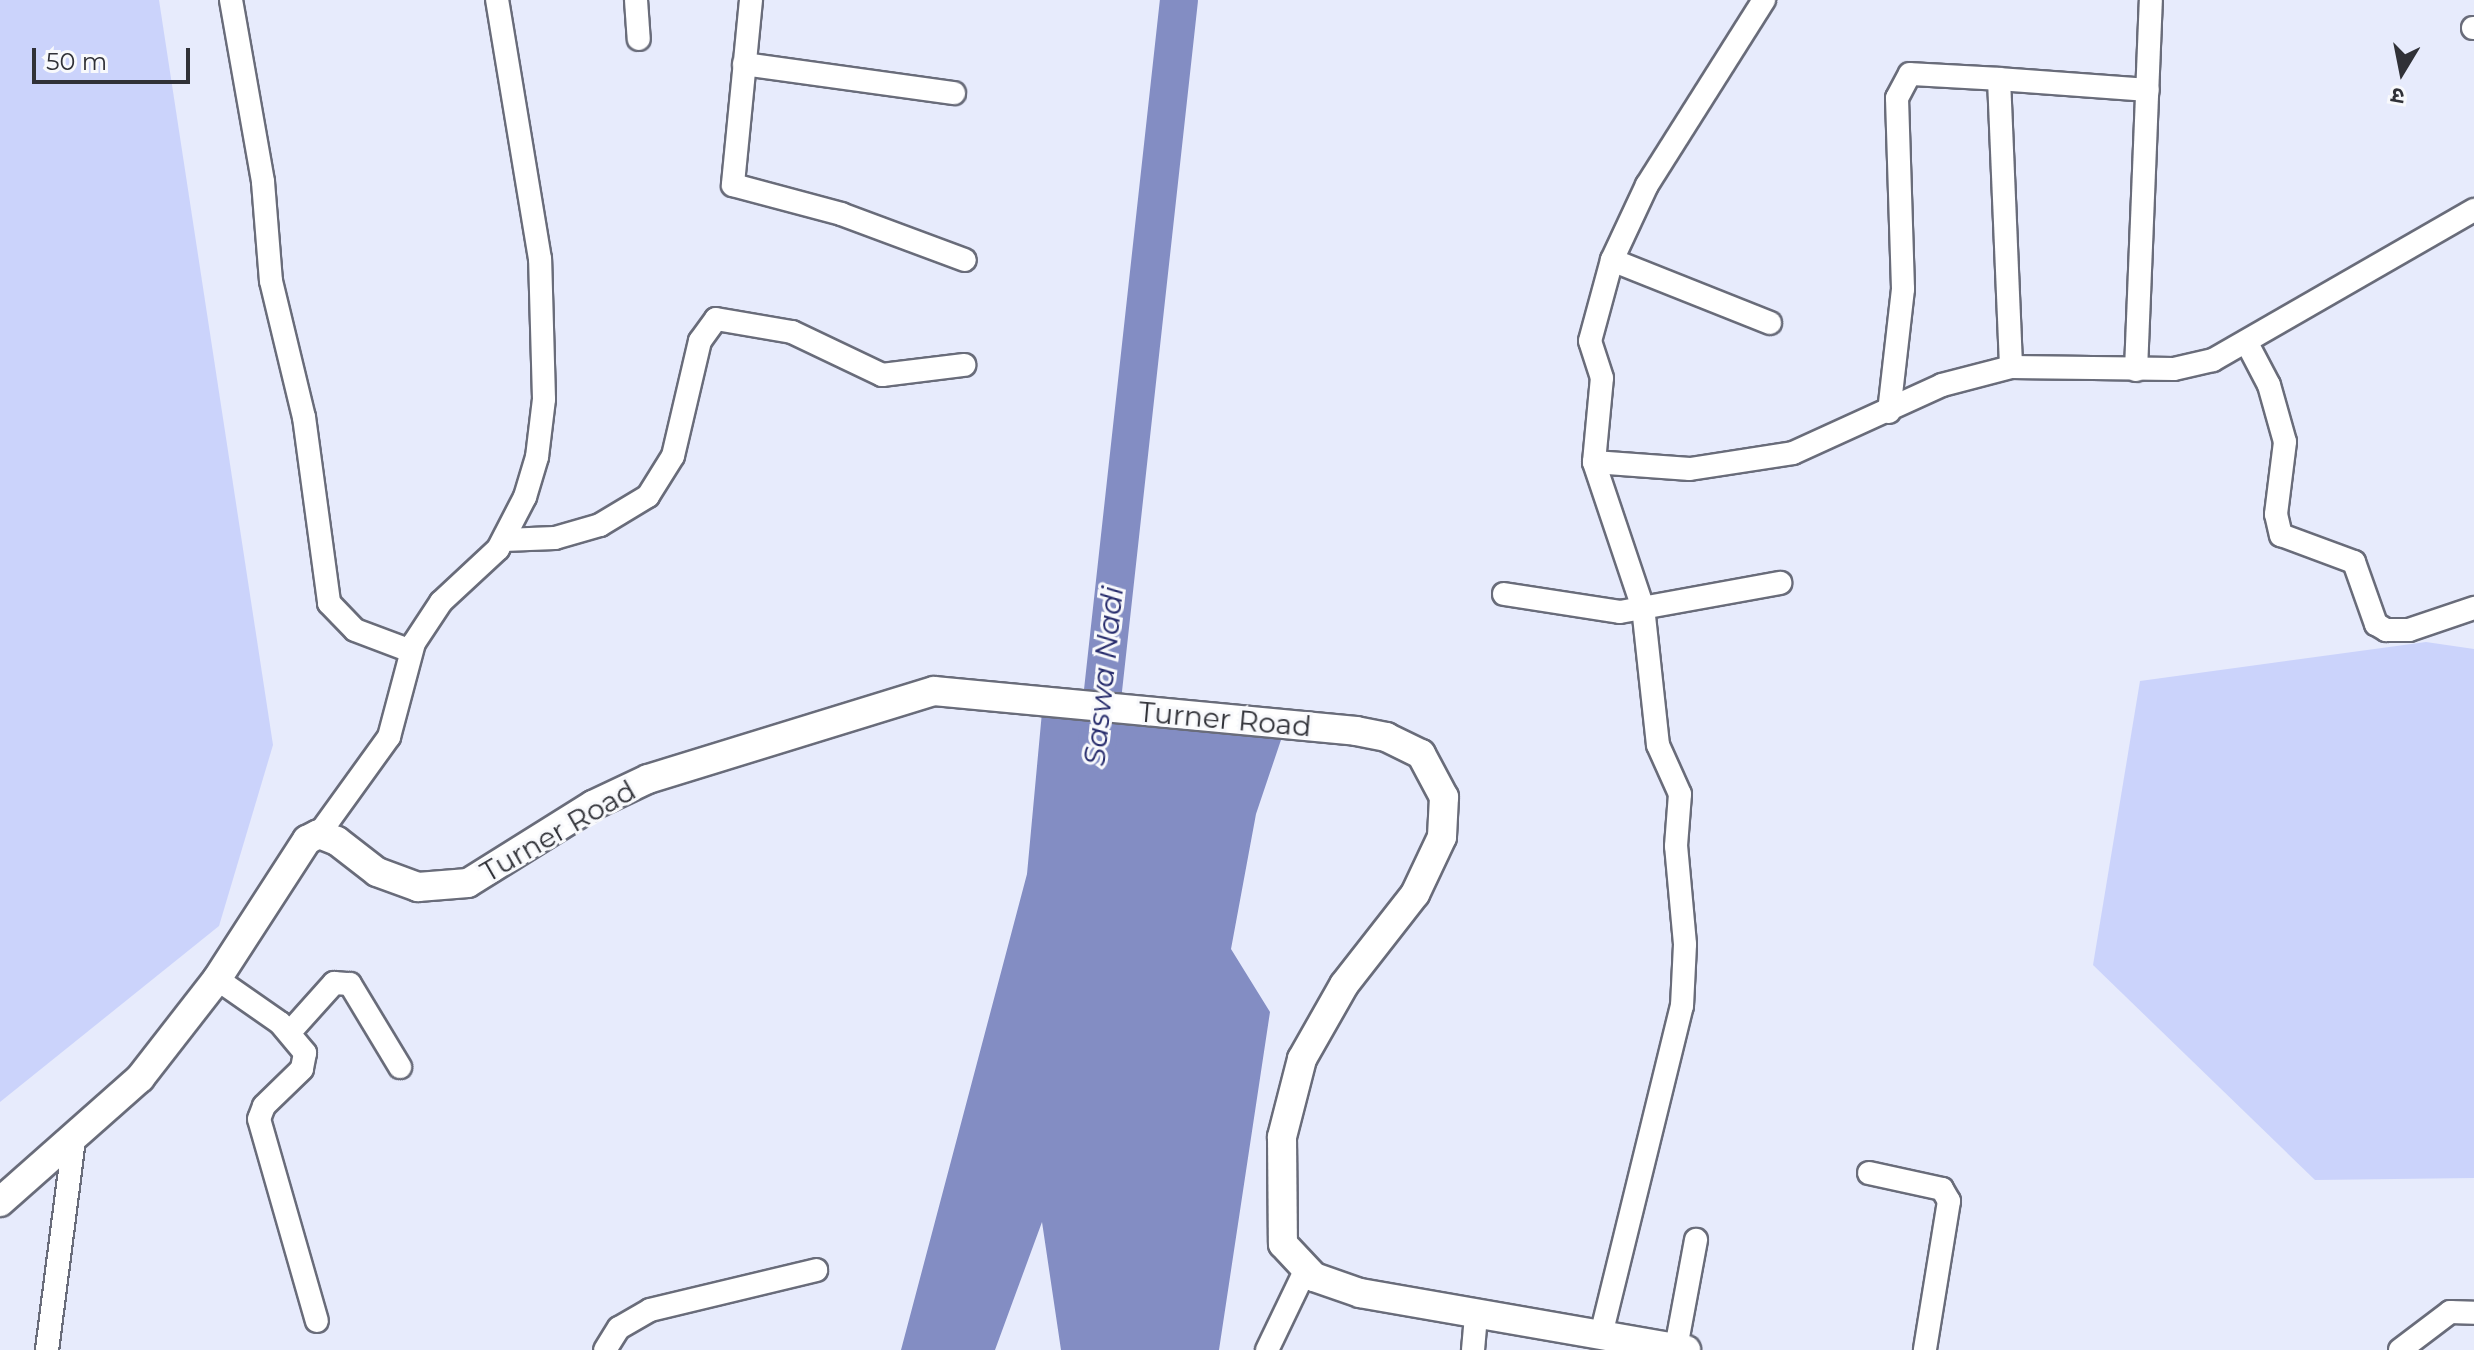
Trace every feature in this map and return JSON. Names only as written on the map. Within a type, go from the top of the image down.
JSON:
[{"type":"main road","name":"Turner Road","points":[[319,834],[400,883],[439,889],[468,883],[593,805],[648,779],[934,691],[1356,731],[1421,754],[1439,783],[1446,813],[1433,863],[1324,1014],[1287,1104],[1280,1227],[1288,1252],[1305,1271]]},
{"type":"main road","points":[[0,1202],[140,1078],[217,979],[307,840],[319,834]]},
{"type":"main road","points":[[1305,1271],[1360,1293],[1476,1317],[1601,1335],[1645,1346],[1681,1349]]},
{"type":"street","points":[[231,0],[263,182],[271,281],[304,417],[329,603],[355,630],[411,651]]},
{"type":"street","points":[[319,834],[389,737],[411,651],[441,602],[504,540],[537,457],[545,332],[516,90],[497,0]]},
{"type":"street","points":[[636,0],[639,39]]},
{"type":"street","points":[[751,0],[733,185],[841,214],[965,260]]},
{"type":"street","points":[[1601,1335],[1684,988],[1680,794],[1655,732],[1643,608],[1594,462],[1602,378],[1590,341],[1612,260],[1647,185],[1764,0]]},
{"type":"street","points":[[2136,370],[2151,0]]},
{"type":"street","points":[[744,64],[954,93]]},
{"type":"street","points":[[1889,412],[1903,289],[1899,85],[1920,73],[2148,90]]},
{"type":"street","points":[[1999,79],[2011,367]]},
{"type":"street","points":[[1594,462],[1690,469],[1764,459],[1823,443],[1942,385],[2011,367],[2136,370],[2187,366],[2248,345],[2474,210]]},
{"type":"street","points":[[1612,260],[1770,323]]},
{"type":"street","points":[[504,540],[555,538],[600,525],[648,496],[673,456],[700,341],[716,319],[792,332],[882,375],[964,365]]},
{"type":"street","points":[[2248,345],[2269,385],[2285,442],[2276,514],[2281,535],[2354,562],[2376,624],[2386,630],[2409,630],[2474,608]]},
{"type":"street","points":[[1504,594],[1589,611],[1643,608],[1780,583]]},
{"type":"street","points":[[217,979],[290,1032],[305,1053],[302,1069],[259,1119],[317,1321]]},
{"type":"street","points":[[290,1032],[341,982],[364,1000],[400,1067]]},
{"type":"street","points":[[47,1350],[74,1139]]},
{"type":"street","points":[[1869,1173],[1942,1189],[1949,1201],[1925,1350]]},
{"type":"street","points":[[1681,1349],[1696,1240]]},
{"type":"street","points":[[605,1350],[619,1328],[650,1310],[816,1270]]},
{"type":"street","points":[[1267,1350],[1305,1271]]},
{"type":"street","points":[[2400,1350],[2450,1312],[2474,1313]]},
{"type":"street","points":[[1473,1350],[1476,1317]]},
{"type":"shaded area","points":[[0,0],[159,0],[273,745],[219,926],[0,1102]]},
{"type":"shaded area","points":[[2426,642],[2474,649],[2474,1178],[2315,1180],[2093,965],[2140,681]]},
{"type":"shaded area","points":[[1042,712],[1282,737],[1256,814],[1231,949],[1270,1012],[1219,1350],[1061,1350],[1042,1222],[995,1350],[901,1350],[1027,874]]},
{"type":"waterway","name":"Saswa Nadi","points":[[1097,745],[1179,0]]}]
